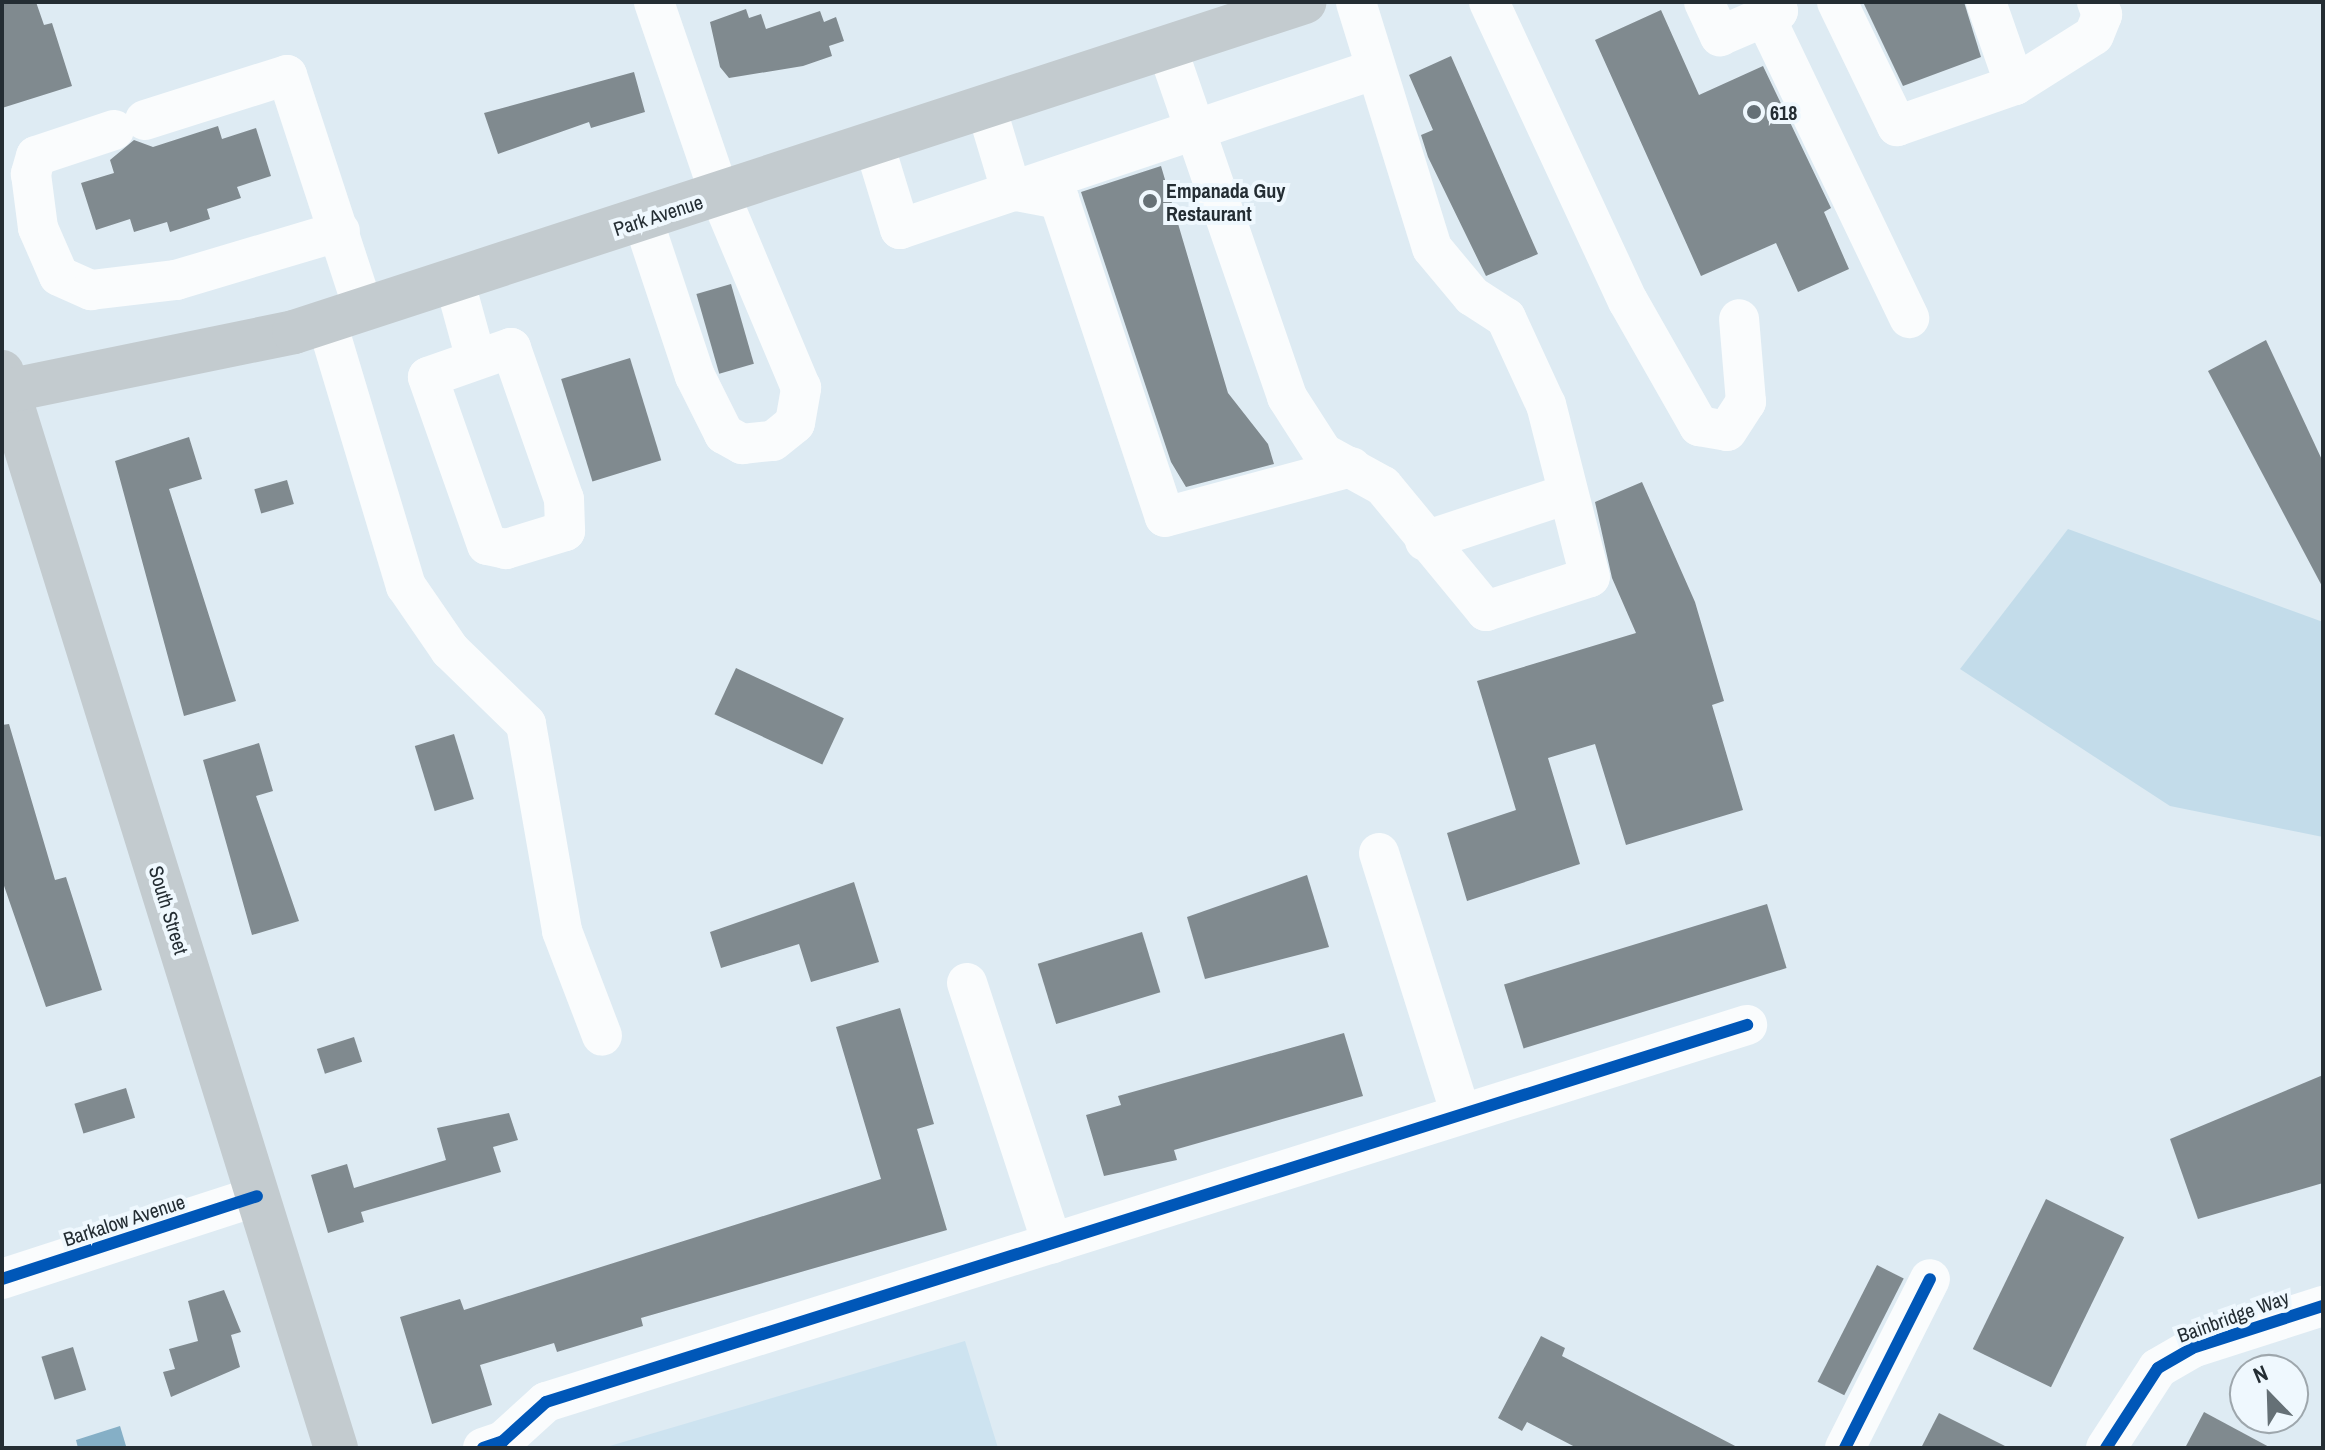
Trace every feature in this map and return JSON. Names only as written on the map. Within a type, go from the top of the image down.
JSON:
[{"type":"main road","name":"Park Avenue","points":[[4,385],[169,363],[345,317],[1305,2]]},
{"type":"main road","name":"South Street","points":[[4,385],[336,1448]]},
{"type":"street","points":[[643,220],[695,376],[724,434],[742,444],[773,441],[795,423],[801,388],[720,195],[654,2]]},
{"type":"street","points":[[1167,48],[1191,128],[1287,397],[1323,453],[1383,486],[1425,541],[1486,611],[1590,577],[1546,405],[1506,318],[1472,296],[1432,248],[1356,2]]},
{"type":"street","points":[[1489,2],[1628,301],[1699,426],[1727,431],[1746,402],[1739,319]]},
{"type":"street","points":[[1704,2],[1720,36],[1769,9],[1909,318]]},
{"type":"street","points":[[1837,2],[1897,126],[2015,85],[2094,35],[2102,15],[2097,2]]},
{"type":"street","points":[[1986,2],[2015,85]]},
{"type":"street","points":[[874,144],[900,229],[1191,128],[1376,69]]},
{"type":"street","points":[[340,231],[176,280],[91,290],[59,276],[49,256],[31,174],[19,161],[287,75],[340,231],[345,317],[406,586],[450,650],[526,724],[558,916],[602,1036]]},
{"type":"street","points":[[986,107],[1011,190]]},
{"type":"street","points":[[1011,190],[1059,199],[1165,517],[1351,467]]},
{"type":"street","points":[[455,283],[494,354],[564,499],[565,531],[506,549],[487,545],[428,377],[494,354]]},
{"type":"street","points":[[1425,541],[1567,494]]},
{"type":"street","points":[[1379,853],[1460,1112]]},
{"type":"street","points":[[967,983],[1052,1243]]},
{"type":"street","points":[[483,1448],[503,1441],[546,1402],[1460,1112],[1747,1025]]},
{"type":"street","name":"Barkalow Avenue","points":[[2,1279],[257,1196]]},
{"type":"street","points":[[1845,1448],[1930,1279]]},
{"type":"street","name":"Bainbridge Way","points":[[2106,1448],[2158,1368],[2192,1348],[2323,1306]]},
{"type":"shaded area","points":[[2068,529],[2323,622],[2323,837],[2170,806],[1960,669]]},
{"type":"shaded area","points":[[965,1341],[998,1448],[603,1448]]},
{"type":"shaded area","points":[[120,1426],[126,1446],[78,1448],[76,1440]]},
{"type":"building","points":[[2,2],[36,2],[44,25],[52,23],[72,86],[2,108]]},
{"type":"building","points":[[1863,2],[1964,2],[1981,57],[1903,86]]},
{"type":"building","points":[[746,9],[749,18],[761,14],[766,29],[820,11],[824,22],[836,17],[844,41],[829,46],[832,56],[803,66],[729,78],[720,67],[710,22]]},
{"type":"building","points":[[1661,10],[1699,95],[1763,66],[1831,208],[1824,212],[1849,269],[1798,292],[1776,243],[1701,276],[1595,40]]},
{"type":"building","points":[[1451,56],[1538,254],[1486,276],[1428,157],[1421,135],[1433,130],[1409,75]]},
{"type":"building","points":[[634,72],[645,112],[591,128],[589,122],[498,154],[484,113]]},
{"type":"building","points":[[218,126],[222,139],[256,128],[271,176],[237,187],[241,198],[207,209],[210,219],[170,232],[167,222],[134,232],[130,219],[96,230],[81,183],[114,173],[110,160],[134,140],[153,147]]},
{"type":"building","points":[[1161,166],[1228,393],[1268,444],[1274,464],[1186,487],[1171,462],[1081,192]]},
{"type":"building","points":[[731,284],[754,364],[719,374],[696,294]]},
{"type":"building","points":[[2266,340],[2323,462],[2323,588],[2208,371]]},
{"type":"building","points":[[630,358],[661,460],[592,481],[561,379]]},
{"type":"building","points":[[189,437],[202,479],[169,489],[236,701],[184,716],[115,461]]},
{"type":"building","points":[[287,480],[294,504],[261,513],[254,489]]},
{"type":"building","points":[[1642,482],[1695,602],[1724,701],[1712,705],[1743,810],[1626,845],[1595,744],[1548,758],[1580,864],[1467,901],[1447,833],[1516,810],[1477,681],[1636,633],[1612,578],[1595,502]]},
{"type":"building","points":[[736,668],[844,718],[822,765],[714,714]]},
{"type":"building","points":[[9,724],[55,880],[66,877],[102,990],[46,1007],[2,880],[2,725]]},
{"type":"building","points":[[454,734],[474,799],[435,811],[415,746]]},
{"type":"building","points":[[259,743],[273,791],[256,796],[299,921],[252,935],[203,760]]},
{"type":"building","points":[[1307,875],[1329,947],[1205,979],[1187,917]]},
{"type":"building","points":[[854,882],[879,962],[811,982],[799,944],[721,968],[710,932]]},
{"type":"building","points":[[1767,904],[1787,968],[1524,1048],[1504,984]]},
{"type":"building","points":[[1142,932],[1160,992],[1056,1024],[1038,964]]},
{"type":"building","points":[[900,1008],[934,1124],[917,1129],[947,1230],[641,1318],[643,1326],[557,1352],[554,1343],[480,1365],[492,1405],[432,1424],[400,1317],[460,1299],[464,1310],[881,1179],[836,1027]]},
{"type":"building","points":[[1344,1033],[1363,1096],[1174,1150],[1177,1160],[1104,1176],[1086,1115],[1121,1105],[1118,1096]]},
{"type":"building","points":[[354,1037],[362,1062],[325,1074],[317,1049]]},
{"type":"building","points":[[2323,1075],[2323,1183],[2198,1219],[2170,1139]]},
{"type":"building","points":[[126,1088],[135,1118],[83,1133],[74,1104]]},
{"type":"building","points":[[509,1113],[518,1140],[493,1147],[501,1172],[361,1212],[364,1222],[328,1233],[311,1175],[347,1164],[354,1188],[446,1160],[437,1128]]},
{"type":"building","points":[[2046,1199],[2124,1237],[2051,1387],[1973,1349]]},
{"type":"building","points":[[1877,1265],[1904,1279],[1844,1395],[1818,1382]]},
{"type":"building","points":[[224,1290],[241,1332],[231,1335],[240,1367],[171,1397],[163,1372],[175,1369],[169,1349],[198,1341],[188,1301]]},
{"type":"building","points":[[1541,1336],[1565,1348],[1562,1356],[1739,1448],[1577,1448],[1527,1422],[1522,1431],[1498,1418]]},
{"type":"building","points":[[73,1347],[86,1390],[55,1400],[41,1357]]},
{"type":"building","points":[[2204,1412],[2229,1425],[2229,1434],[2245,1434],[2271,1448],[2185,1448]]},
{"type":"building","points":[[1939,1413],[2009,1448],[1921,1448]]},
{"type":"cycle path","points":[[483,1448],[503,1441],[546,1402],[1747,1025]]},
{"type":"cycle path","points":[[2,1279],[257,1196]]},
{"type":"cycle path","points":[[1845,1448],[1930,1279]]},
{"type":"cycle path","points":[[2106,1448],[2158,1368],[2192,1348],[2323,1306]]},
{"type":"place","name":"618","points":[[1754,112]]},
{"type":"place","name":"Empanada Guy Restaurant","points":[[1150,201]]}]
